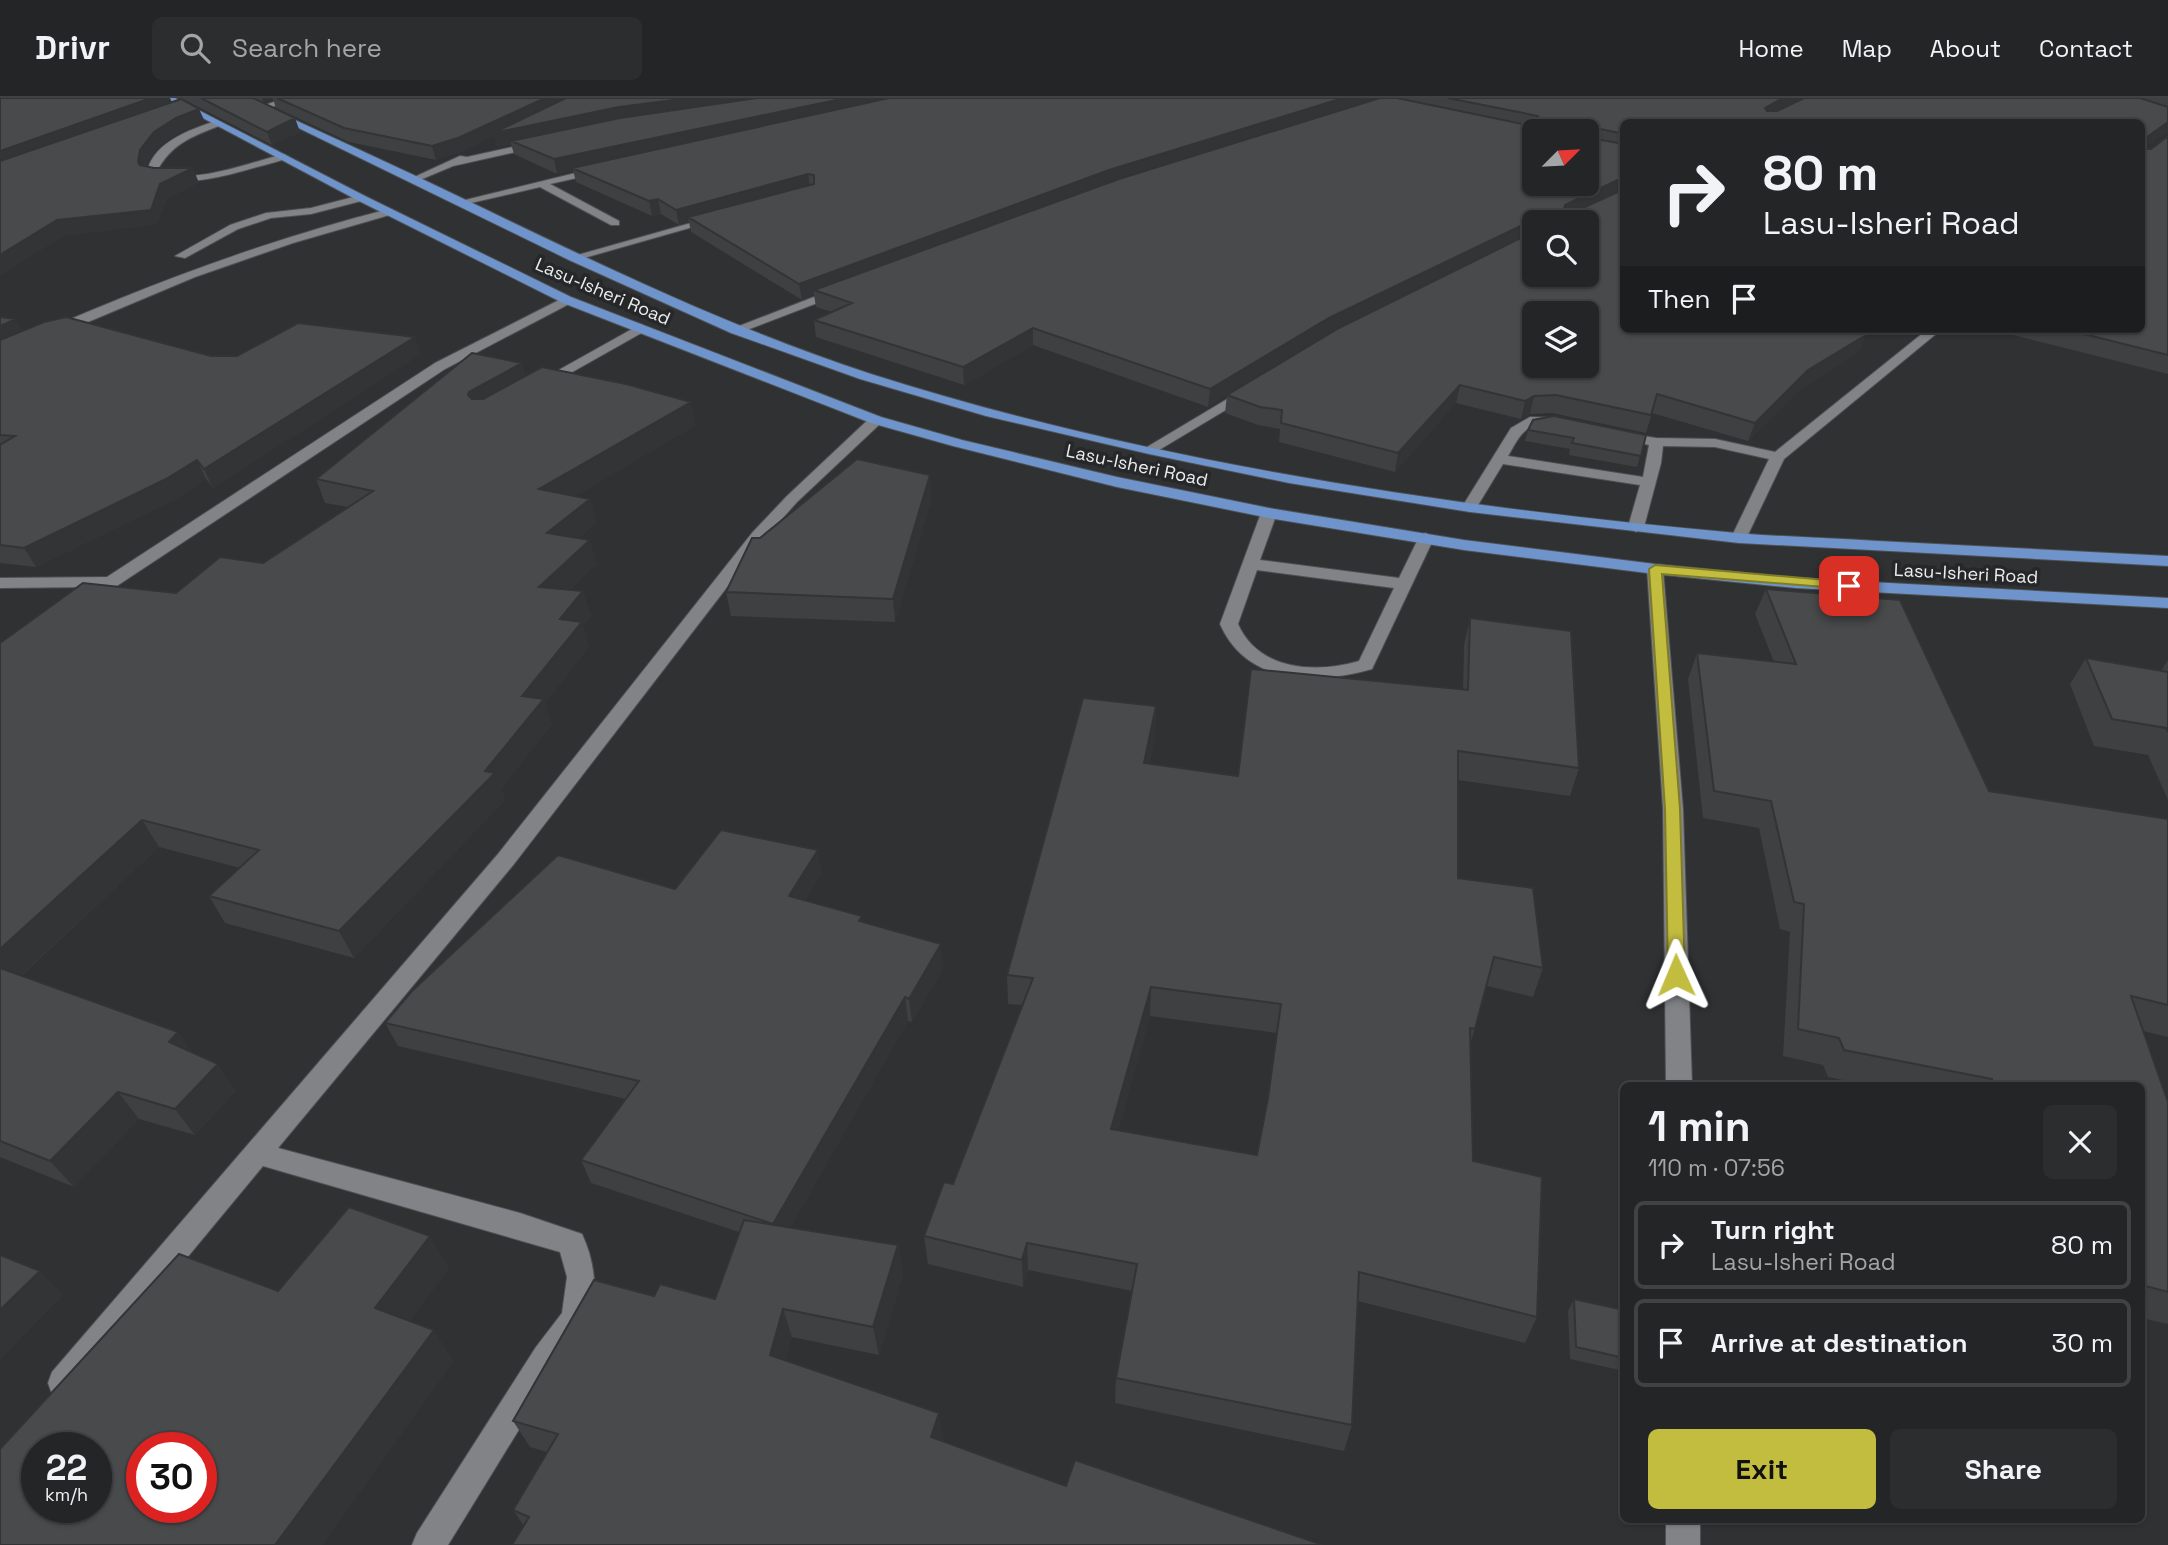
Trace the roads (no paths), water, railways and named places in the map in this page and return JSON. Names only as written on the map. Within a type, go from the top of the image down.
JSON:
[{"type":"main road","name":"Lasu-Isheri Road","points":[[245,99],[415,179],[573,258],[736,330],[865,376],[974,408],[1149,450],[1289,478],[1470,507],[1739,538],[2168,561]]},
{"type":"main road","name":"Lasu-Isheri Road","points":[[175,105],[567,300],[876,420],[1117,482],[1269,513],[1426,538],[1655,569],[1796,583],[2168,603]]},
{"type":"street","points":[[264,107],[293,98]]},
{"type":"street","points":[[216,124],[161,151],[150,175],[159,179],[197,177],[284,157]]},
{"type":"street","points":[[453,163],[551,141]]},
{"type":"street","points":[[415,179],[492,143]]},
{"type":"street","points":[[462,202],[607,168]]},
{"type":"street","points":[[540,183],[615,223]]},
{"type":"street","points":[[181,256],[234,227],[270,215],[311,211],[361,198]]},
{"type":"street","points":[[0,355],[117,303],[272,246],[311,232],[389,212]]},
{"type":"street","points":[[573,258],[732,215]]},
{"type":"street","points":[[736,330],[853,286]]},
{"type":"street","points":[[66,612],[440,366],[567,300]]},
{"type":"street","points":[[532,389],[641,328]]},
{"type":"street","points":[[1739,538],[1778,457],[1931,333]]},
{"type":"street","points":[[1149,450],[1256,386]]},
{"type":"street","points":[[44,1405],[506,859],[758,536],[792,499],[876,420]]},
{"type":"street","points":[[1470,507],[1516,431],[1530,421],[1551,420],[1577,425]]},
{"type":"street","points":[[1602,430],[1656,442],[1715,443],[1778,457]]},
{"type":"street","points":[[1636,527],[1656,442]]},
{"type":"street","points":[[1497,459],[1648,482]]},
{"type":"street","points":[[1269,513],[1229,624],[1232,637],[1248,655],[1268,666],[1319,673],[1348,672],[1366,665],[1426,538]]},
{"type":"street","points":[[1250,564],[1405,584]]},
{"type":"street","points":[[1655,569],[1672,809],[1679,1082]]},
{"type":"street","points":[[0,583],[111,582]]},
{"type":"street","points":[[256,1153],[520,1226],[572,1243],[581,1277],[576,1318],[547,1357],[429,1545]]},
{"type":"street","points":[[1683,1523],[1683,1545]]}]
